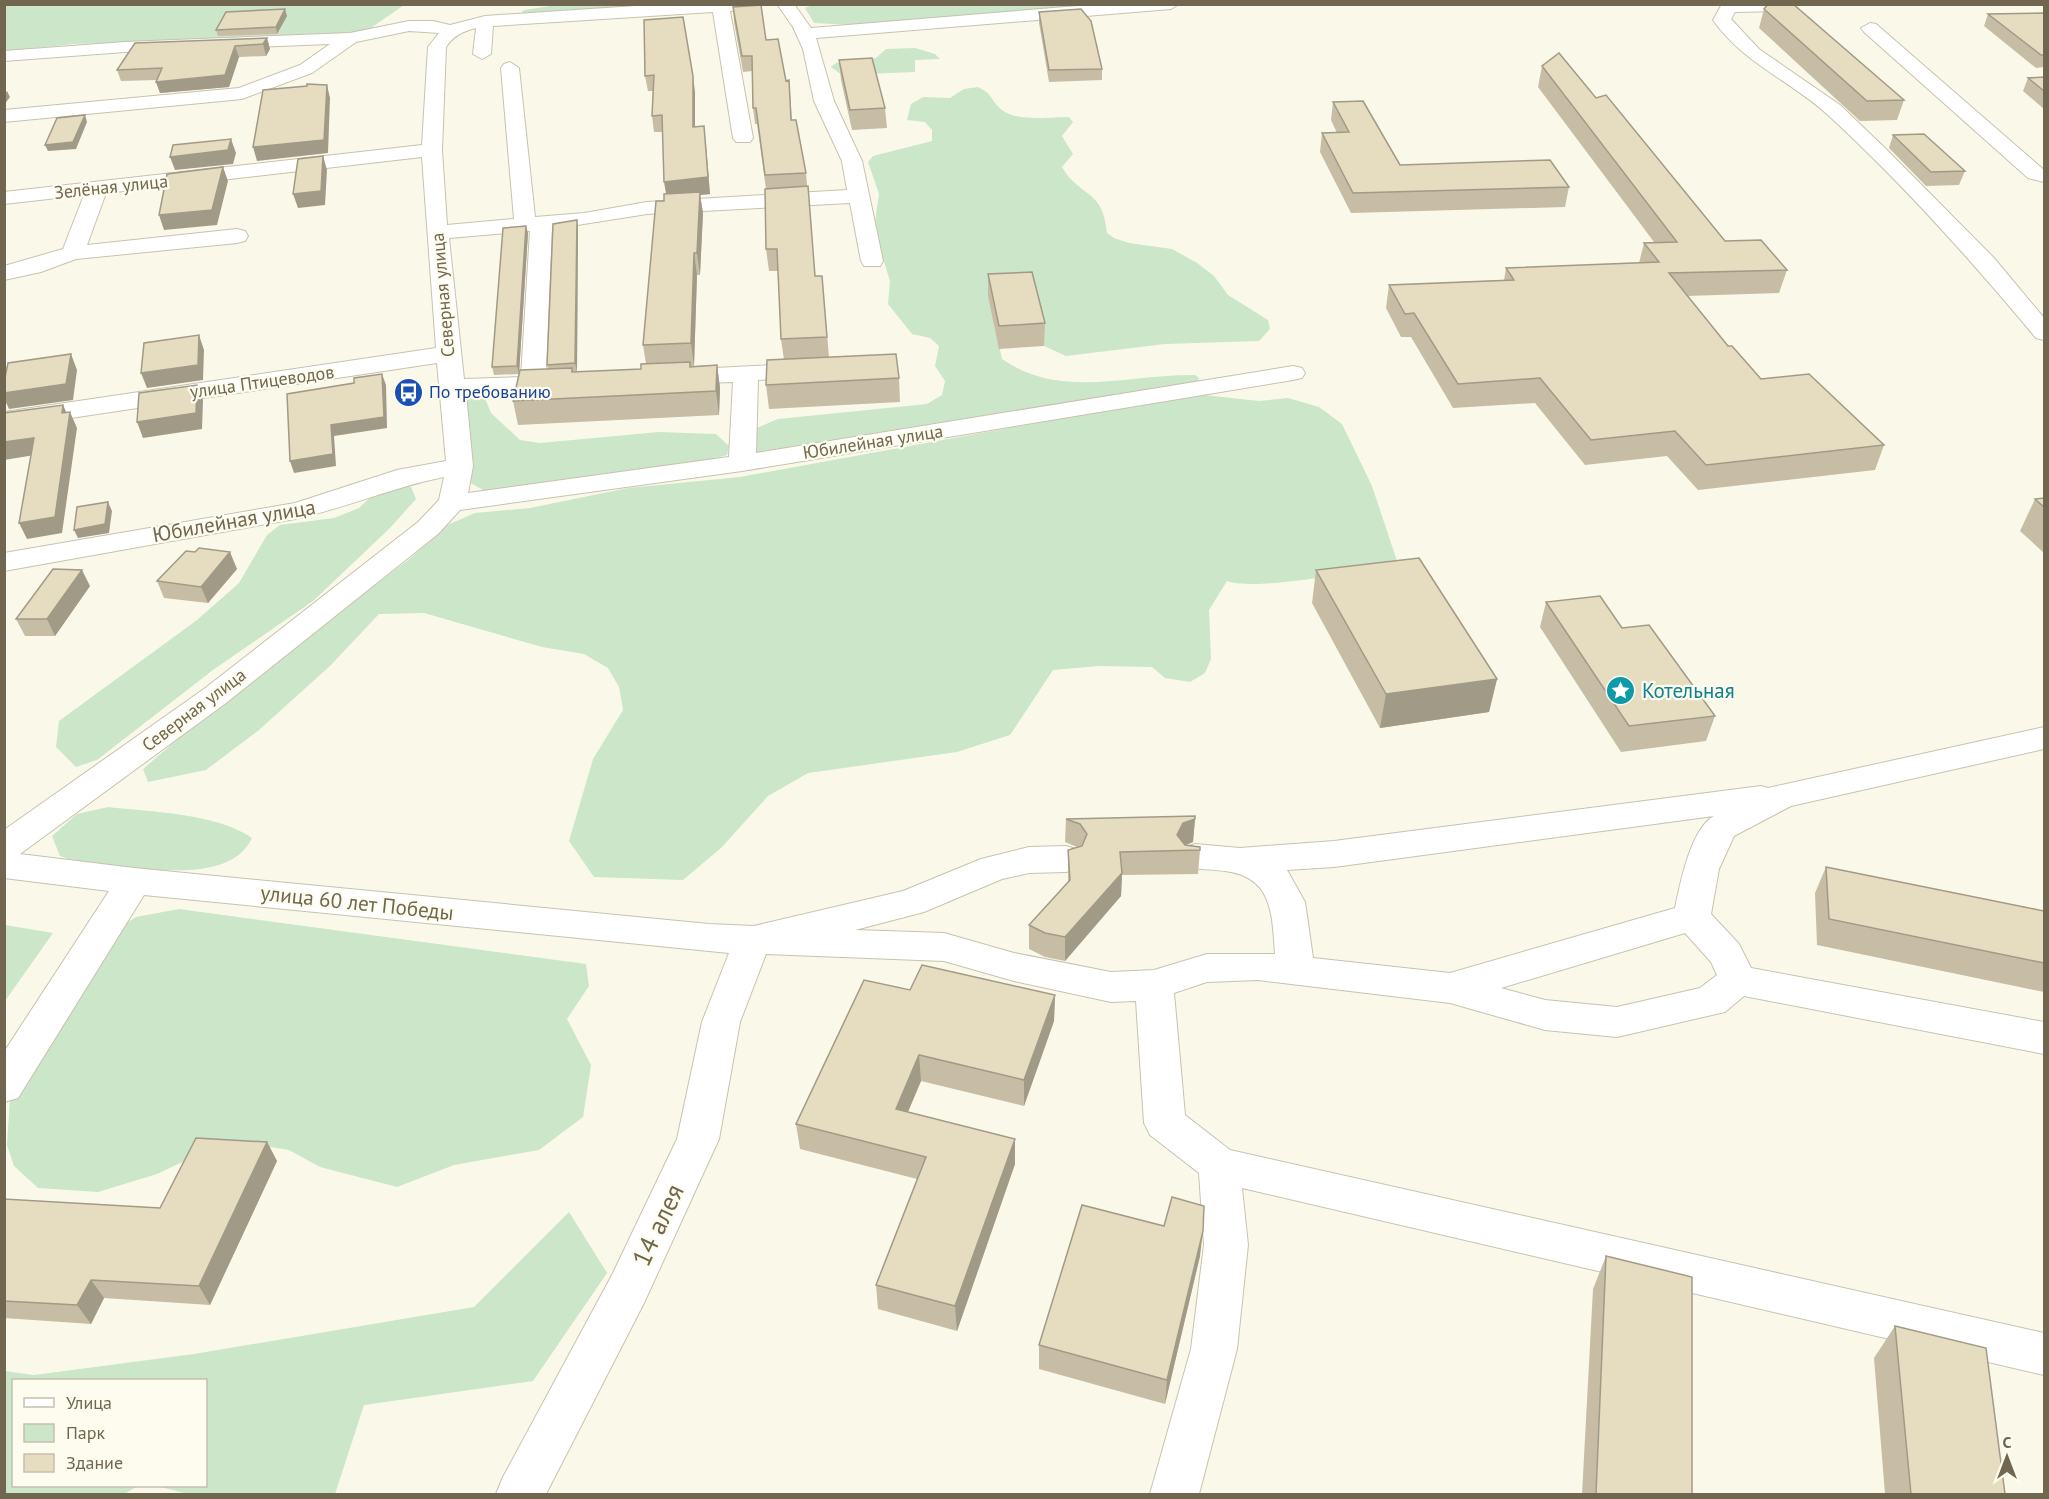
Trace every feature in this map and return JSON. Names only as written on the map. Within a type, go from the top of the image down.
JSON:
[{"type":"street","name":"Северная улица","points":[[4,848],[215,696],[429,528],[452,502],[460,466],[436,233],[432,150],[437,47],[441,28],[436,4]]},
{"type":"street","points":[[785,4],[805,34],[820,76],[824,101],[852,161],[872,261]]},
{"type":"street","points":[[805,34],[1171,4]]},
{"type":"street","points":[[1782,4],[1783,6],[1730,7],[1722,20],[1753,53],[1833,109],[1986,263],[2044,333]]},
{"type":"street","points":[[4,57],[125,47],[350,38],[409,27],[441,28],[485,21],[737,5],[743,138]]},
{"type":"street","points":[[482,54],[485,21]]},
{"type":"street","points":[[1870,28],[2035,174],[2044,176]]},
{"type":"street","points":[[4,116],[243,93],[306,69],[350,38]]},
{"type":"street","points":[[510,68],[533,223],[533,384]]},
{"type":"street","name":"Зелёная улица","points":[[4,198],[432,150]]},
{"type":"street","points":[[73,253],[98,188]]},
{"type":"street","points":[[436,233],[584,219],[647,208],[860,196]]},
{"type":"street","points":[[4,273],[33,267],[73,253],[237,236]]},
{"type":"street","name":"улица Птицеводов","points":[[4,420],[448,354]]},
{"type":"street","points":[[652,378],[838,369]]},
{"type":"street","points":[[742,464],[746,373]]},
{"type":"street","name":"Юбилейная улица","points":[[452,502],[485,500],[742,464],[1293,373]]},
{"type":"street","points":[[452,387],[581,382]]},
{"type":"street","name":"Юбилейная улица","points":[[4,562],[295,511],[326,504],[407,476],[460,466]]},
{"type":"street","points":[[1195,857],[1219,856],[1244,860],[1334,854],[1781,796],[2044,738]]},
{"type":"street","points":[[1692,917],[1701,869],[1720,828],[1781,796]]},
{"type":"street","points":[[753,940],[911,903],[994,868],[1029,860],[1066,860]]},
{"type":"street","points":[[1244,860],[1271,874],[1287,900],[1296,971]]},
{"type":"street","name":"улица 60 лет Победы","points":[[4,865],[134,881],[709,938],[944,947],[1014,967],[1111,987],[1154,985],[1207,968],[1258,966],[1450,988]]},
{"type":"street","points":[[4,1086],[134,881]]},
{"type":"street","points":[[1692,917],[1726,954],[1738,980]]},
{"type":"street","points":[[1450,988],[1692,917]]},
{"type":"street","name":"14 алея","points":[[520,1494],[628,1289],[698,1139],[721,1022],[753,940]]},
{"type":"street","points":[[1450,988],[1545,1015],[1617,1022],[1711,1001],[1738,980],[2044,1038]]},
{"type":"street","points":[[1154,985],[1165,1123],[1219,1165],[2044,1354]]},
{"type":"street","points":[[1174,1494],[1214,1349],[1226,1245],[1219,1165]]},
{"type":"green space","points":[[815,4],[1117,5],[873,26],[814,23],[805,8]]},
{"type":"green space","points":[[5,5],[404,5],[368,30],[339,35],[74,44],[5,51]]},
{"type":"green space","points":[[557,5],[694,5],[520,14],[524,10]]},
{"type":"green space","points":[[915,48],[935,54],[940,59],[915,60],[915,72],[842,75],[831,67],[836,63],[876,58],[886,49]]},
{"type":"green space","points":[[978,87],[1008,114],[1034,118],[1069,117],[1073,122],[1062,136],[1073,154],[1062,167],[1069,177],[1101,208],[1107,233],[1129,243],[1172,249],[1197,263],[1214,276],[1228,295],[1268,320],[1270,329],[1259,341],[1165,344],[1066,356],[1044,346],[1032,294],[989,296],[1002,359],[1024,371],[1048,379],[1071,382],[1195,375],[1199,378],[1198,381],[762,454],[754,453],[757,428],[778,419],[927,404],[942,395],[945,381],[935,366],[939,346],[930,338],[912,334],[888,304],[890,281],[874,229],[879,194],[868,162],[873,156],[932,141],[932,130],[925,122],[907,120],[911,104],[923,97],[950,98],[964,89]]},
{"type":"green space","points":[[1195,394],[1259,401],[1288,398],[1319,407],[1342,424],[1372,486],[1398,564],[1285,582],[1242,584],[1227,581],[1209,610],[1211,659],[1205,673],[1190,682],[1165,678],[1152,667],[1099,666],[1053,670],[1010,735],[957,752],[808,773],[768,796],[721,848],[683,880],[594,877],[569,841],[593,759],[623,710],[619,687],[608,668],[584,654],[542,647],[424,613],[379,614],[331,665],[259,730],[206,770],[148,782],[143,769],[216,706],[412,557],[445,526],[475,513],[530,508],[628,488],[740,477]]},
{"type":"green space","points":[[470,396],[484,396],[491,413],[520,440],[540,443],[659,432],[716,434],[729,446],[727,455],[687,466],[609,473],[490,494],[469,482],[474,463],[467,441],[463,409]]},
{"type":"green space","points":[[399,486],[411,487],[416,499],[390,528],[313,601],[213,670],[97,760],[76,767],[56,747],[59,721],[197,620],[239,583],[267,535],[280,525],[334,518],[359,508],[373,495]]},
{"type":"green space","points":[[108,807],[163,812],[202,819],[220,823],[252,838],[243,851],[231,860],[201,869],[100,869],[60,856],[52,836],[77,814]]},
{"type":"green space","points":[[179,909],[586,964],[589,986],[567,1019],[591,1065],[583,1117],[539,1150],[454,1165],[397,1187],[320,1167],[289,1150],[246,1143],[212,1148],[157,1174],[98,1192],[38,1188],[14,1166],[7,1145],[10,1098],[72,960],[136,917]]},
{"type":"green space","points":[[4,925],[53,933],[5,1001]]},
{"type":"green space","points":[[569,1212],[607,1273],[533,1381],[364,1405],[335,1494],[188,1494],[161,1487],[207,1487],[207,1379],[12,1379],[12,1487],[136,1487],[124,1494],[5,1494],[5,1371],[34,1375],[194,1354],[474,1307]]},
{"type":"building","points":[[1768,4],[1793,4],[1904,100],[1867,101],[1764,9]]},
{"type":"building","points":[[761,5],[766,40],[778,39],[786,81],[789,80],[791,120],[796,120],[806,173],[765,175],[756,108],[753,108],[752,56],[742,56],[733,7]]},
{"type":"building","points":[[285,9],[276,27],[216,30],[226,12]]},
{"type":"building","points":[[1081,9],[1091,21],[1102,69],[1049,70],[1039,12]]},
{"type":"building","points":[[2044,13],[2044,55],[1988,14]]},
{"type":"building","points":[[683,17],[693,76],[693,127],[704,126],[708,177],[664,182],[662,115],[652,116],[654,75],[645,76],[644,20]]},
{"type":"building","points":[[267,38],[263,44],[235,46],[225,75],[156,82],[162,68],[117,70],[135,43]]},
{"type":"building","points":[[1559,53],[1596,98],[1606,95],[1725,241],[1761,240],[1787,270],[1669,273],[1728,346],[1732,346],[1761,379],[1809,374],[1884,445],[1706,465],[1675,431],[1591,440],[1540,378],[1458,384],[1414,313],[1405,314],[1389,285],[1514,280],[1506,268],[1659,262],[1644,243],[1677,242],[1542,66]]},
{"type":"building","points":[[872,58],[885,108],[850,110],[839,60]]},
{"type":"building","points":[[2044,77],[2044,91],[2028,78]]},
{"type":"building","points":[[307,84],[327,85],[324,140],[253,147],[263,90],[307,86]]},
{"type":"building","points":[[1363,101],[1400,165],[1550,160],[1569,187],[1353,193],[1322,133],[1349,132],[1333,102]]},
{"type":"building","points":[[85,115],[73,142],[45,145],[57,118]]},
{"type":"building","points":[[1924,134],[1965,171],[1931,172],[1893,135]]},
{"type":"building","points":[[231,139],[228,150],[170,157],[173,145]]},
{"type":"building","points":[[323,156],[321,191],[293,194],[298,159]]},
{"type":"building","points":[[223,167],[212,210],[159,215],[167,174]]},
{"type":"building","points":[[808,186],[815,276],[822,276],[827,337],[781,339],[777,249],[766,249],[765,189]]},
{"type":"building","points":[[700,192],[697,253],[694,253],[691,343],[643,345],[656,201],[664,201],[664,194]]},
{"type":"building","points":[[577,220],[575,363],[547,365],[553,224]]},
{"type":"building","points":[[526,226],[517,366],[492,367],[503,228]]},
{"type":"building","points":[[1032,272],[1045,323],[999,326],[988,274]]},
{"type":"building","points":[[199,335],[198,365],[141,373],[144,343]]},
{"type":"building","points":[[71,354],[66,384],[4,393],[8,363]]},
{"type":"building","points":[[896,354],[899,378],[766,385],[767,360]]},
{"type":"building","points":[[690,362],[690,367],[717,365],[716,391],[513,401],[520,370],[572,368],[572,372],[641,369],[641,364]]},
{"type":"building","points":[[382,374],[384,417],[331,425],[333,454],[290,461],[287,394],[354,383],[354,378]]},
{"type":"building","points":[[197,385],[196,413],[137,422],[139,393]]},
{"type":"building","points":[[63,405],[62,413],[70,412],[55,517],[19,523],[34,438],[4,442],[4,413]]},
{"type":"building","points":[[2044,498],[2044,507],[2035,499]]},
{"type":"building","points":[[108,502],[105,524],[74,530],[77,507]]},
{"type":"building","points":[[199,548],[230,552],[201,587],[157,581],[186,551],[195,552]]},
{"type":"building","points":[[1419,558],[1497,679],[1386,694],[1316,570]]},
{"type":"building","points":[[53,569],[82,570],[47,619],[16,619]]},
{"type":"building","points":[[1600,596],[1622,628],[1649,625],[1715,716],[1629,726],[1546,602]]},
{"type":"building","points":[[1195,816],[1195,819],[1183,823],[1177,835],[1185,845],[1200,847],[1200,850],[1120,852],[1122,873],[1065,937],[1045,933],[1029,925],[1070,880],[1068,850],[1082,846],[1087,834],[1080,824],[1066,819]]},
{"type":"building","points":[[1826,867],[2044,911],[2044,963],[1829,919]]},
{"type":"building","points":[[922,965],[1055,995],[1024,1080],[919,1055],[896,1109],[1015,1139],[955,1306],[876,1285],[926,1157],[796,1124],[864,980],[910,990]]},
{"type":"building","points":[[196,1138],[267,1142],[199,1286],[91,1280],[77,1305],[4,1301],[4,1199],[160,1208]]},
{"type":"building","points":[[1172,1197],[1204,1206],[1203,1231],[1167,1380],[1039,1345],[1082,1205],[1164,1226]]},
{"type":"building","points":[[1606,1256],[1692,1277],[1692,1494],[1596,1494]]},
{"type":"building","points":[[1895,1326],[1986,1348],[2005,1494],[1911,1494]]},
{"type":"place","name":"По требованию","points":[[408,392]]},
{"type":"place","name":"Котельная","points":[[1621,691]]}]
